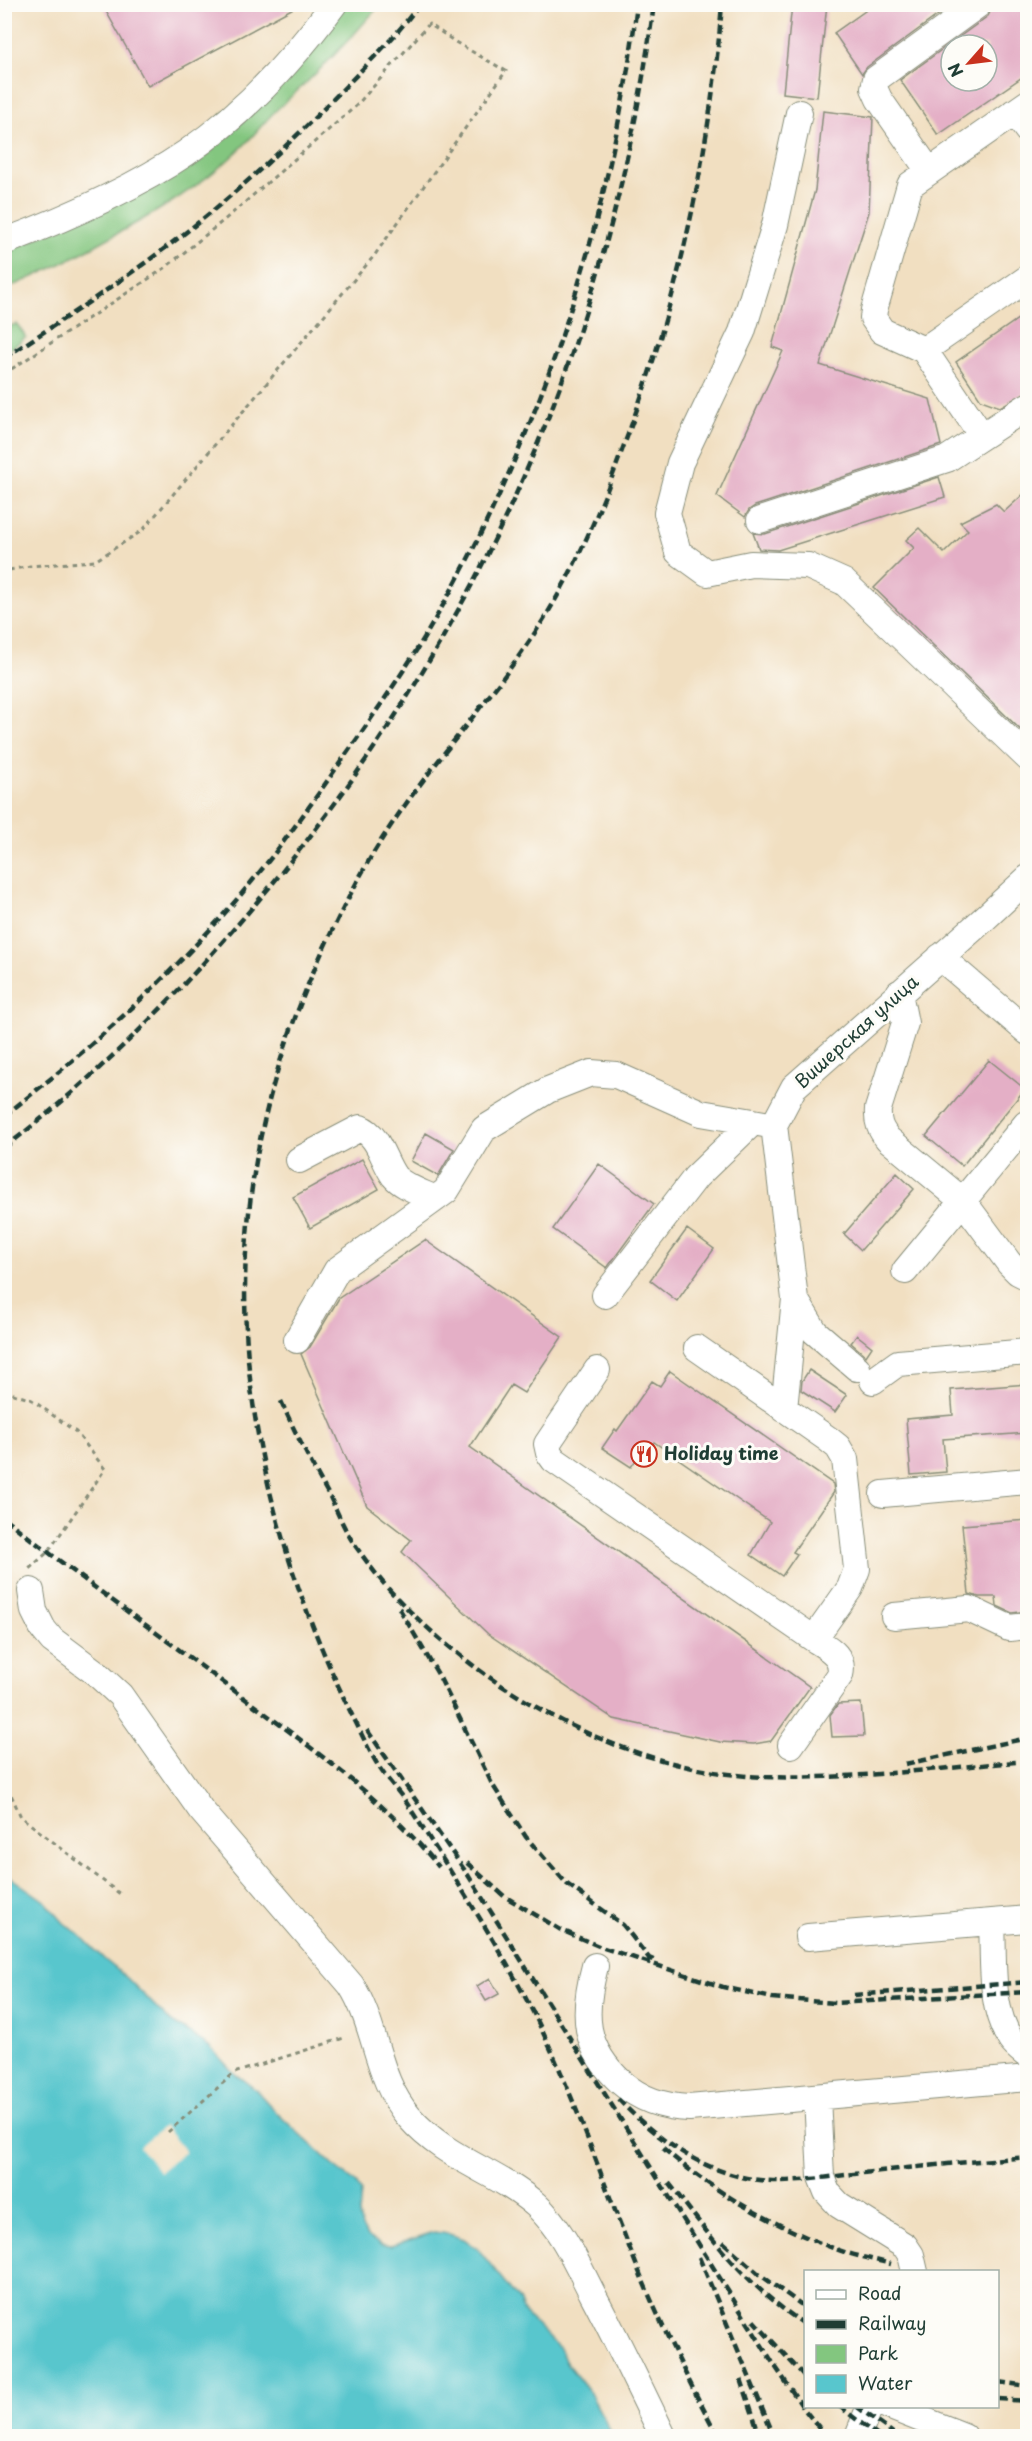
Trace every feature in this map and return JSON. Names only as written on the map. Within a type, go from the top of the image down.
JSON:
[{"type":"street","points":[[4,242],[125,188],[185,153],[235,113],[263,86],[309,37],[334,4]]},
{"type":"street","points":[[929,171],[879,99],[874,88],[876,79],[979,4]]},
{"type":"street","points":[[799,113],[775,225],[742,332],[680,463],[668,513],[678,552],[707,573],[751,564],[808,566],[844,582],[1028,758]]},
{"type":"street","points":[[982,436],[924,350],[882,331],[873,318],[910,185],[929,171],[1023,115]]},
{"type":"street","points":[[924,350],[1028,278]]},
{"type":"street","points":[[760,520],[947,459],[1028,406]]},
{"type":"street","name":"Вишерская улица","points":[[605,1295],[696,1177],[763,1124],[794,1087],[1028,878]]},
{"type":"street","points":[[940,957],[1028,1032]]},
{"type":"street","points":[[899,993],[905,1023],[878,1109],[877,1121],[881,1131],[963,1201],[1009,1263],[1018,1272],[1028,1277]]},
{"type":"street","points":[[297,1340],[336,1270],[446,1191],[484,1129],[548,1090],[591,1073],[616,1075],[701,1113],[763,1124],[795,1299],[814,1332],[865,1375],[898,1363],[1028,1352]]},
{"type":"street","points":[[905,1271],[1026,1124]]},
{"type":"street","points":[[299,1160],[360,1128],[367,1130],[374,1138],[396,1178],[435,1199]]},
{"type":"street","points":[[776,1403],[795,1299]]},
{"type":"street","points":[[697,1348],[838,1447],[845,1459],[857,1569],[850,1588],[814,1639]]},
{"type":"street","points":[[597,1370],[548,1444],[549,1453],[554,1460],[835,1653],[841,1661],[840,1675],[791,1745]]},
{"type":"street","points":[[883,1494],[1028,1481]]},
{"type":"street","points":[[22,1583],[43,1629],[52,1640],[96,1673],[120,1695],[201,1810],[351,1985],[366,2014],[386,2080],[410,2118],[452,2154],[511,2186],[537,2206],[552,2223],[576,2262],[663,2436]]},
{"type":"street","points":[[894,1616],[969,1609],[1009,1628],[1028,1626]]},
{"type":"street","points":[[808,1937],[1028,1919]]},
{"type":"street","points":[[992,1922],[995,1984],[1000,2019],[1011,2041],[1028,2056]]},
{"type":"street","points":[[596,1966],[588,2004],[591,2041],[598,2059],[630,2091],[656,2104],[680,2108],[1028,2078]]},
{"type":"street","points":[[817,2097],[824,2186],[839,2205],[905,2246],[911,2255],[915,2270]]},
{"type":"street","points":[[858,2436],[869,2408]]},
{"type":"street","points":[[893,2408],[964,2436]]},
{"type":"path","points":[[4,374],[165,268],[229,216],[356,106],[429,24],[506,71],[374,256],[143,530],[95,561],[30,566],[4,572]]},
{"type":"path","points":[[4,1390],[32,1400],[76,1432],[105,1469],[48,1552],[22,1583],[4,1591]]},
{"type":"path","points":[[4,1779],[21,1817],[120,1894]]},
{"type":"path","points":[[168,2132],[234,2073],[344,2038]]},
{"type":"green space","points":[[346,5],[380,5],[333,56],[276,110],[244,146],[208,177],[176,200],[142,220],[57,266],[5,289],[5,253],[137,190]]},
{"type":"green space","points":[[17,324],[26,337],[5,353],[5,327]]},
{"type":"water","points":[[4,1873],[46,1902],[64,1923],[127,1978],[170,2021],[209,2046],[234,2073],[256,2090],[277,2113],[356,2183],[361,2192],[359,2215],[362,2228],[369,2237],[381,2245],[391,2246],[434,2232],[464,2239],[478,2249],[519,2300],[523,2311],[558,2347],[568,2365],[590,2393],[613,2436],[5,2436]]},
{"type":"pier","points":[[164,2126],[185,2151],[160,2172],[139,2147]]},
{"type":"building","points":[[102,4],[301,4],[148,86]]},
{"type":"building","points":[[792,4],[827,4],[817,97],[783,93]]},
{"type":"building","points":[[875,4],[953,4],[867,67],[862,74],[834,33]]},
{"type":"building","points":[[994,4],[1028,4],[1028,73],[999,93],[999,33],[965,33],[988,16]]},
{"type":"building","points":[[939,52],[939,93],[999,93],[938,135],[900,80]]},
{"type":"building","points":[[823,111],[873,117],[869,212],[820,365],[930,399],[941,445],[755,506],[745,517],[717,496],[783,351],[772,347],[815,190]]},
{"type":"building","points":[[1028,312],[1028,391],[1000,407],[981,400],[956,362]]},
{"type":"building","points":[[939,477],[945,497],[778,550],[759,549],[753,533],[765,534]]},
{"type":"building","points":[[1028,490],[1028,737],[874,588],[914,548],[906,540],[919,528],[944,553],[968,530],[960,522],[996,504],[1004,512]]},
{"type":"building","points":[[989,1060],[1025,1089],[962,1166],[926,1136]]},
{"type":"building","points":[[426,1133],[454,1149],[438,1176],[411,1161]]},
{"type":"building","points":[[362,1159],[379,1189],[310,1228],[293,1197]]},
{"type":"building","points":[[599,1164],[654,1204],[607,1268],[553,1229]]},
{"type":"building","points":[[897,1173],[914,1189],[861,1250],[844,1234]]},
{"type":"building","points":[[687,1229],[714,1249],[677,1301],[650,1280]]},
{"type":"building","points":[[425,1240],[562,1337],[524,1393],[511,1385],[470,1447],[810,1687],[771,1741],[754,1744],[720,1742],[614,1719],[488,1634],[402,1552],[411,1540],[367,1506],[301,1354],[310,1347],[339,1298]]},
{"type":"building","points":[[857,1335],[872,1347],[866,1356],[851,1343]]},
{"type":"building","points":[[809,1370],[847,1395],[835,1412],[801,1390],[802,1381]]},
{"type":"building","points":[[670,1371],[833,1484],[834,1492],[793,1552],[797,1554],[782,1576],[751,1555],[770,1522],[654,1442],[644,1456],[640,1454],[631,1467],[602,1448],[615,1429],[617,1431],[652,1381],[660,1386]]},
{"type":"building","points":[[1028,1384],[1028,1433],[943,1439],[946,1472],[911,1475],[906,1419],[953,1415],[951,1390]]},
{"type":"building","points":[[1028,1520],[1028,1611],[1012,1613],[997,1606],[996,1597],[979,1597],[969,1594],[962,1525]]},
{"type":"building","points":[[861,1703],[864,1736],[832,1737],[830,1715],[838,1704]]},
{"type":"building","points":[[490,1978],[499,1994],[486,2001],[477,1986]]},
{"type":"railway","points":[[4,8],[10,4]]},
{"type":"railway","points":[[4,358],[138,268],[223,202],[285,147],[373,59],[419,4]]},
{"type":"railway","points":[[4,1116],[71,1062],[135,1005],[225,913],[301,818],[377,710],[424,638],[465,565],[501,490],[534,412],[563,332],[588,251],[609,169],[625,86],[637,4]]},
{"type":"railway","points":[[4,1148],[67,1097],[128,1042],[239,923],[321,822],[394,717],[459,608],[516,495],[563,378],[602,257],[632,133],[654,4]]},
{"type":"railway","points":[[718,2436],[655,2310],[569,2092],[532,2010],[503,1957],[456,1881],[408,1805],[376,1762],[325,1656],[301,1596],[281,1534],[265,1471],[254,1407],[247,1343],[245,1278],[249,1213],[264,1121],[290,1032],[325,945],[368,862],[388,830],[526,646],[547,614],[580,553],[616,467],[660,338],[688,228],[709,117],[722,4]]},
{"type":"railway","points":[[281,1401],[354,1544],[385,1585],[434,1633],[474,1666],[517,1696],[564,1722],[612,1743],[661,1760],[712,1772],[763,1777],[829,1777],[1028,1761]]},
{"type":"railway","points":[[4,1518],[347,1776],[395,1819],[439,1867]]},
{"type":"railway","points":[[399,1608],[439,1676],[492,1784],[526,1837],[567,1884],[623,1925],[649,1958],[656,1961]]},
{"type":"railway","points":[[367,1730],[468,1875],[773,2363],[804,2409],[826,2436]]},
{"type":"railway","points":[[905,1764],[1028,1738]]},
{"type":"railway","points":[[467,1863],[504,1896],[561,1930],[601,1947],[723,1987],[772,1998],[835,2003],[1028,1992]]},
{"type":"railway","points":[[854,1995],[1028,1982]]},
{"type":"railway","points":[[618,2099],[652,2130],[690,2156],[710,2167],[754,2179],[801,2180],[1028,2157]]},
{"type":"railway","points":[[663,2148],[701,2179],[766,2218],[833,2248],[891,2264]]},
{"type":"railway","points":[[669,2183],[715,2242],[748,2278],[804,2324]]},
{"type":"railway","points":[[723,2242],[759,2274],[804,2307]]},
{"type":"railway","points":[[699,2257],[774,2436]]},
{"type":"railway","points":[[753,2320],[804,2376]]},
{"type":"railway","points":[[741,2379],[760,2436]]},
{"type":"railway","points":[[999,2382],[1028,2386]]},
{"type":"railway","points":[[999,2399],[1028,2401]]},
{"type":"railway","points":[[842,2408],[878,2436]]},
{"type":"railway","points":[[859,2408],[897,2436]]},
{"type":"place","name":"Holiday time","points":[[644,1454]]}]
